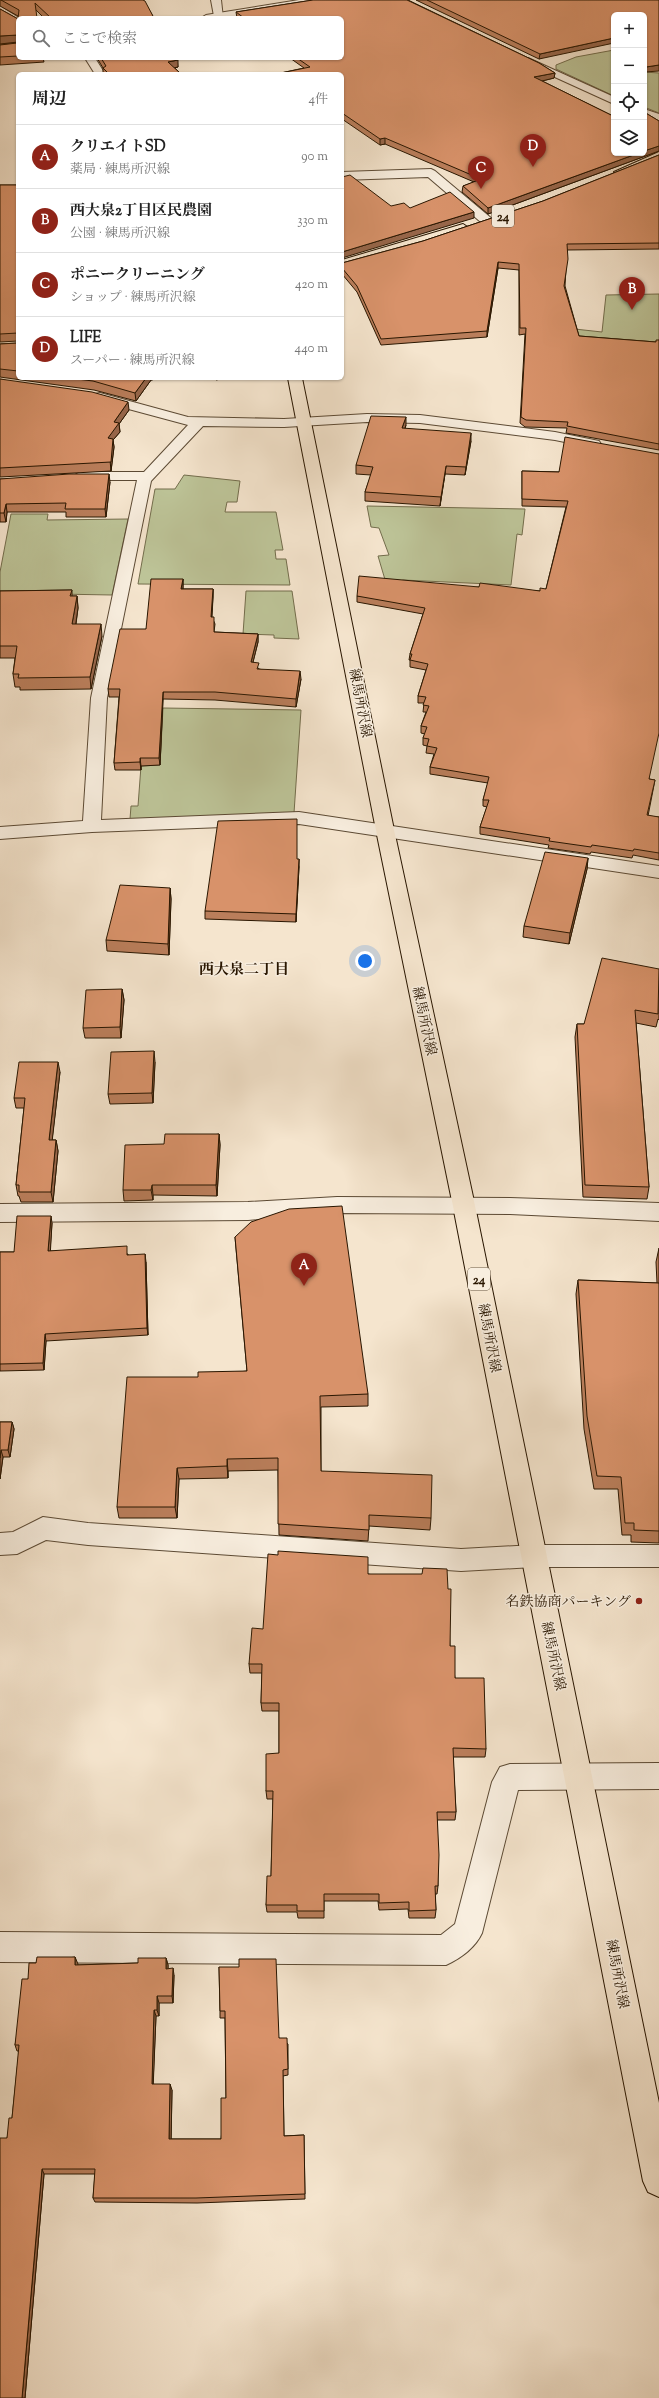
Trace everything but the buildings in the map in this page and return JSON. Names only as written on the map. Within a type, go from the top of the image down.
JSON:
[{"type":"main road","points":[[606,178],[659,155]]},
{"type":"main road","name":"24","points":[[344,263],[492,219]]},
{"type":"main road","name":"練馬所沢線","points":[[295,380],[385,830],[464,1206],[659,2181]]},
{"type":"street","points":[[216,0],[219,16],[318,0]]},
{"type":"street","points":[[0,9],[16,21]]},
{"type":"street","points":[[520,57],[611,99]]},
{"type":"street","points":[[91,60],[99,72]]},
{"type":"street","points":[[647,113],[659,118]]},
{"type":"street","points":[[344,176],[431,173],[492,219]]},
{"type":"street","points":[[87,394],[181,420],[199,422],[304,422],[388,418],[433,420],[555,436],[606,446]]},
{"type":"street","points":[[92,826],[100,698],[110,637],[125,577],[144,480],[146,476],[199,422]]},
{"type":"street","points":[[65,477],[146,476]]},
{"type":"street","points":[[0,833],[92,826],[299,818],[659,872]]},
{"type":"street","points":[[0,1213],[248,1211],[337,1205],[464,1206],[659,1212]]},
{"type":"street","points":[[0,1544],[17,1543],[43,1528],[88,1534],[460,1560],[534,1556],[659,1556]]},
{"type":"street","points":[[0,1947],[446,1950],[467,1933],[506,1782],[515,1776],[659,1776]]},
{"type":"green space","points":[[611,51],[611,95],[556,69],[556,65],[576,57]]},
{"type":"green space","points":[[647,72],[659,73],[659,113],[647,108]]},
{"type":"green space","points":[[659,294],[659,346],[537,334],[538,325],[602,332],[606,295]]},
{"type":"green space","points":[[184,475],[240,481],[237,502],[227,502],[225,512],[276,512],[283,550],[275,550],[276,559],[286,559],[290,585],[138,584],[155,489],[175,489]]},
{"type":"green space","points":[[367,506],[525,509],[522,535],[517,534],[511,585],[403,580],[394,584],[386,583],[378,556],[389,555],[379,528],[371,527]]},
{"type":"green space","points":[[11,514],[48,514],[47,520],[128,519],[112,595],[0,593],[0,572]]},
{"type":"green space","points":[[246,591],[292,591],[299,639],[274,638],[274,635],[243,634]]},
{"type":"green space","points":[[163,708],[301,710],[294,813],[130,819],[131,806],[138,806],[141,766],[160,765]]},
{"type":"place","name":"LIFE","points":[[533,167]]},
{"type":"place","name":"ポニークリーニング","points":[[481,189]]},
{"type":"place","name":"西大泉2丁目区民農園","points":[[632,310]]},
{"type":"place","name":"クリエイトSD","points":[[304,1286]]},
{"type":"place","name":"名鉄協商パーキング","points":[[639,1601]]},
{"type":"district","name":"西大泉二丁目","points":[[244,969]]}]
